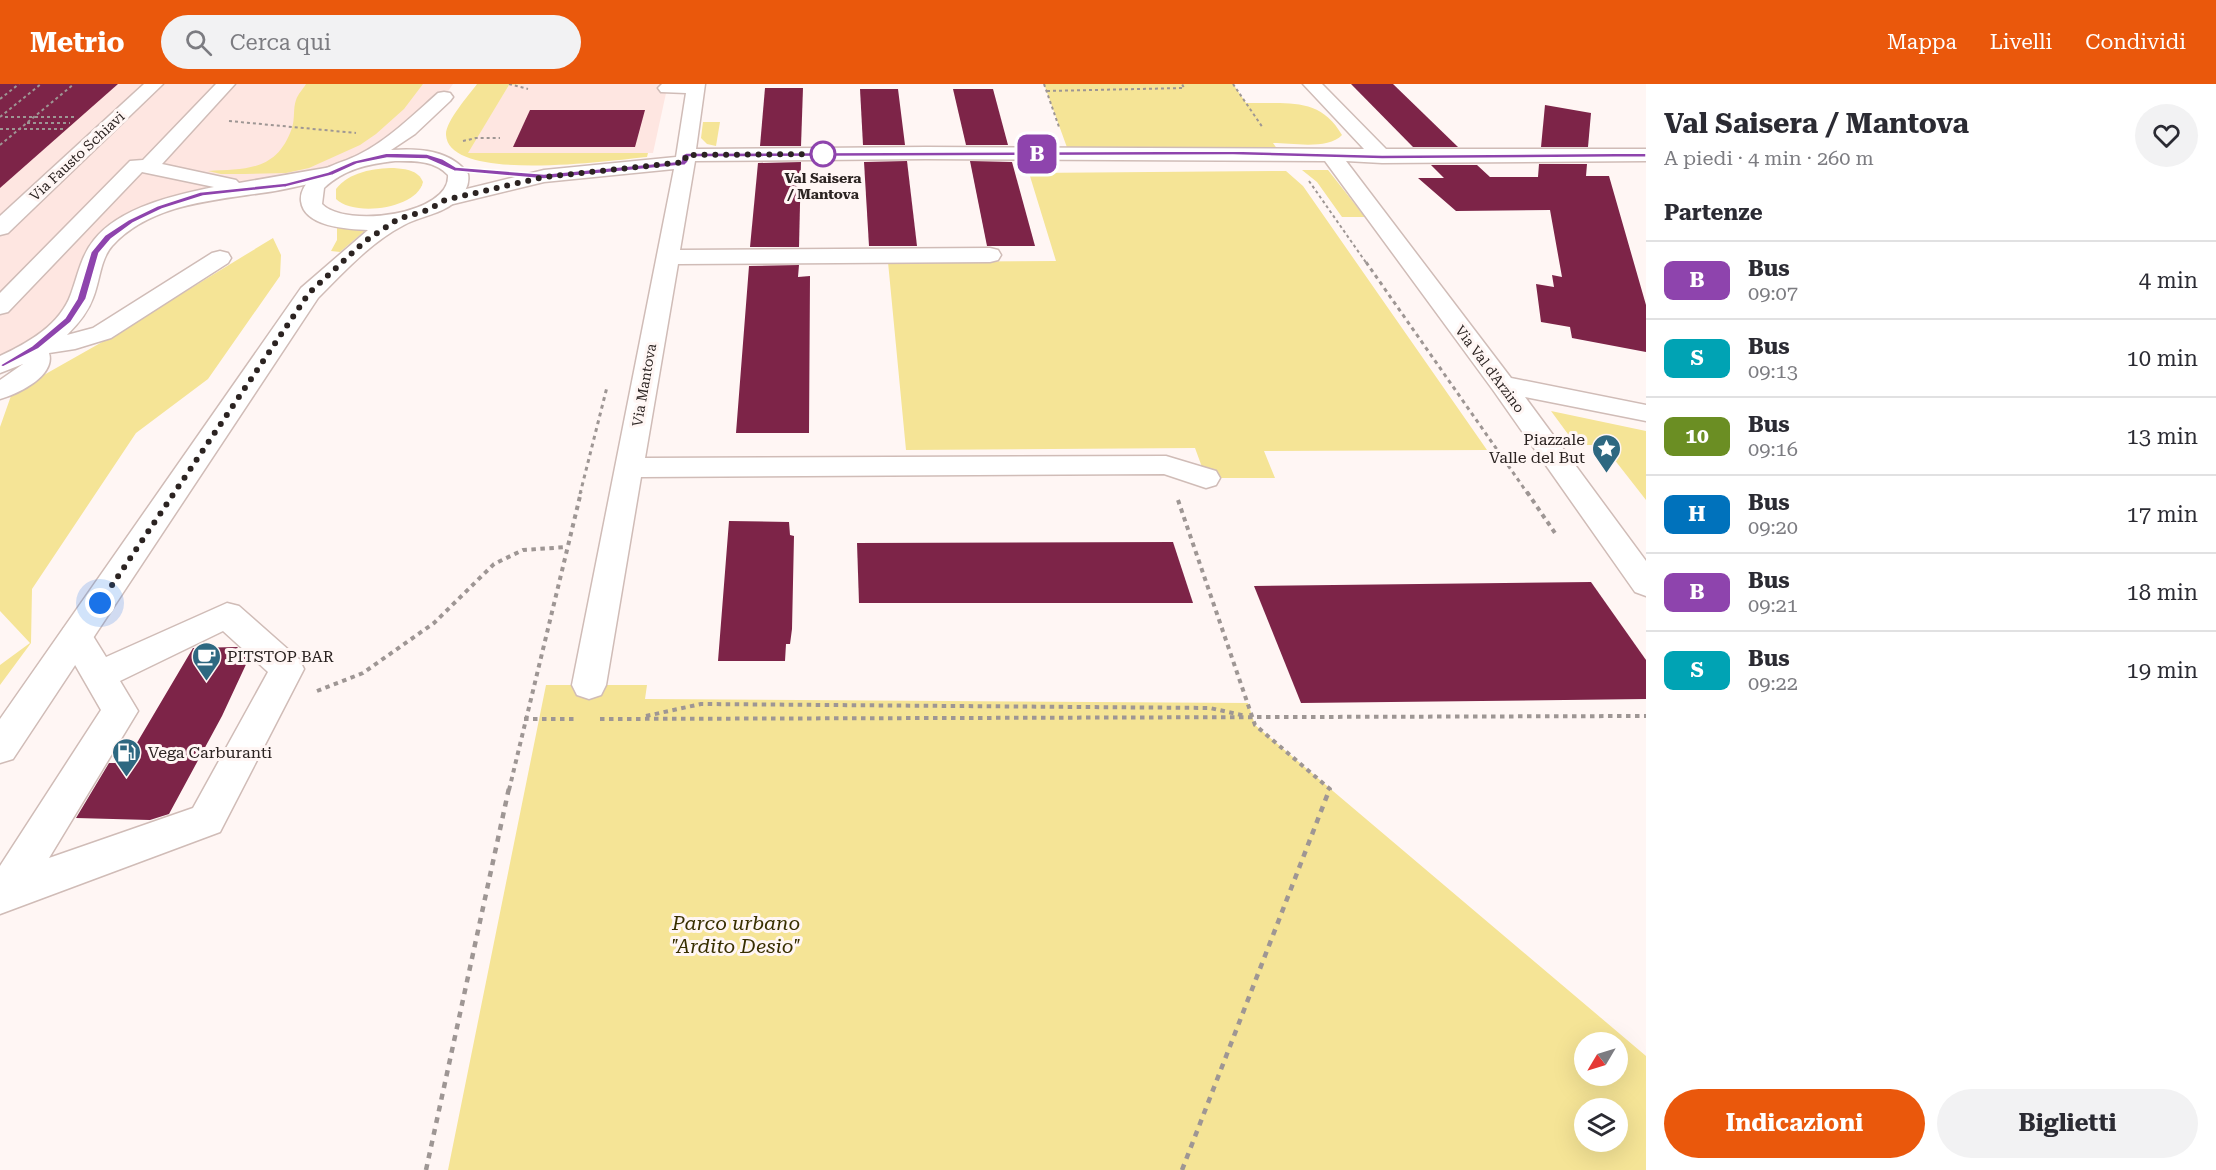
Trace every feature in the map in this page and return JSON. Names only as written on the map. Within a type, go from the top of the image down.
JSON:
[{"type":"street","name":"Via Fausto Schiavi","points":[[0,228],[154,84]]},
{"type":"street","points":[[148,167],[226,84]]},
{"type":"street","points":[[1312,84],[1382,157]]},
{"type":"street","points":[[667,88],[696,86]]},
{"type":"street","name":"Via Mantova","points":[[589,685],[668,258],[696,86]]},
{"type":"street","points":[[0,307],[136,165],[252,189],[296,195],[345,222],[360,223],[398,219],[428,210],[445,200],[457,188],[459,178],[435,152],[433,136],[435,119],[448,90]]},
{"type":"street","points":[[0,365],[35,347],[59,329],[76,310],[82,299],[95,252],[114,233],[146,213],[215,191],[286,185],[331,173],[363,160],[408,130],[448,90]]},
{"type":"street","points":[[445,200],[544,177],[685,159],[1245,153],[1382,157],[1646,155]]},
{"type":"street","points":[[363,160],[406,155],[447,164],[544,177]]},
{"type":"street","name":"Via Val d'Arzino","points":[[1331,155],[1502,384],[1646,584]]},
{"type":"street","points":[[309,293],[326,244],[316,207],[316,185],[331,173]]},
{"type":"street","points":[[0,748],[309,293],[364,242],[398,219]]},
{"type":"street","points":[[668,258],[990,255]]},
{"type":"street","points":[[35,347],[75,342],[102,333],[220,258]]},
{"type":"street","points":[[0,391],[34,370],[38,358],[35,347]]},
{"type":"street","points":[[1502,384],[1646,413]]},
{"type":"street","points":[[629,468],[1166,465],[1206,478]]},
{"type":"street","points":[[3,893],[206,820],[287,669],[227,615],[98,675]]},
{"type":"street","points":[[3,893],[120,711],[76,637]]},
{"type":"path","points":[[0,99],[19,84]]},
{"type":"path","points":[[0,117],[41,84]]},
{"type":"path","points":[[0,145],[74,84]]},
{"type":"path","points":[[509,84],[528,89]]},
{"type":"path","points":[[1044,84],[1063,136]]},
{"type":"path","points":[[1047,91],[1164,90],[1184,88],[1182,84]]},
{"type":"path","points":[[1233,84],[1266,133]]},
{"type":"path","points":[[0,117],[33,118]]},
{"type":"path","points":[[4,117],[78,117]]},
{"type":"path","points":[[194,118],[366,134]]},
{"type":"path","points":[[26,123],[72,123]]},
{"type":"path","points":[[0,130],[65,129]]},
{"type":"path","points":[[0,130],[18,130]]},
{"type":"path","points":[[476,138],[500,138]]},
{"type":"path","points":[[1303,176],[1311,183],[1557,536]]},
{"type":"path","points":[[426,1170],[524,719],[607,387]]},
{"type":"path","points":[[1166,465],[1255,725],[1331,789],[1182,1170]]},
{"type":"path","points":[[264,713],[363,673],[434,623],[494,564],[510,555],[524,550],[567,547]]},
{"type":"path","points":[[583,719],[589,685]]},
{"type":"path","points":[[638,718],[701,704],[1210,708],[1252,717]]},
{"type":"path","points":[[524,719],[1646,716]]},
{"type":"shaded area","points":[[0,84],[453,84],[444,97],[363,160],[226,190],[119,229],[76,310],[0,365]]},
{"type":"shaded area","points":[[668,84],[653,153],[467,153],[509,85]]},
{"type":"green space","points":[[306,84],[423,84],[404,109],[376,134],[360,145],[309,168],[286,173],[221,174],[208,171],[248,168],[269,160],[278,153],[292,128],[296,100]]},
{"type":"green space","points":[[477,84],[527,84],[509,85],[468,153],[648,153],[647,157],[535,166],[474,160],[454,150],[446,135],[453,116]]},
{"type":"green space","points":[[1044,84],[1233,84],[1246,103],[1288,103],[1313,108],[1333,122],[1342,135],[1328,143],[1273,143],[1280,153],[1069,153]]},
{"type":"green space","points":[[703,122],[720,122],[716,146],[707,144],[701,138]]},
{"type":"green space","points":[[394,168],[415,173],[423,182],[418,191],[409,199],[398,204],[370,209],[345,205],[336,199],[336,189],[341,183],[355,175],[370,170]]},
{"type":"green space","points":[[1302,170],[1328,170],[1365,217],[1342,217],[1317,182]]},
{"type":"green space","points":[[1286,171],[1303,186],[1487,450],[1264,451],[1275,478],[1206,478],[1195,448],[906,450],[888,262],[1056,261],[1029,173]]},
{"type":"green space","points":[[337,228],[367,229],[340,252],[331,251],[337,240]]},
{"type":"green space","points":[[273,238],[281,255],[280,276],[208,379],[136,433],[32,589],[31,643],[0,685],[0,665],[30,643],[0,611],[0,427],[12,393],[111,337]]},
{"type":"green space","points":[[1551,411],[1646,431],[1646,500],[1603,445],[1576,445]]},
{"type":"green space","name":"Parco urbano \"Ardito Desio\"","points":[[546,685],[647,685],[645,699],[1248,703],[1255,725],[1618,1032],[1574,1032],[1574,1086],[1628,1086],[1628,1041],[1646,1056],[1646,1170],[448,1170]]},
{"type":"building","points":[[0,84],[118,84],[0,188]]},
{"type":"building","points":[[1351,84],[1393,84],[1458,147],[1413,147]]},
{"type":"building","points":[[765,88],[803,88],[801,146],[760,146]]},
{"type":"building","points":[[860,89],[898,89],[905,145],[863,145]]},
{"type":"building","points":[[953,89],[993,89],[1008,145],[966,145]]},
{"type":"building","points":[[1545,105],[1591,113],[1588,147],[1541,147]]},
{"type":"building","points":[[530,110],[645,110],[635,147],[513,147]]},
{"type":"building","points":[[907,161],[917,246],[869,246],[864,162]]},
{"type":"building","points":[[970,161],[1012,162],[1035,246],[987,246]]},
{"type":"building","points":[[801,162],[799,247],[750,247],[758,163]]},
{"type":"building","points":[[1539,164],[1587,164],[1586,176],[1609,176],[1646,305],[1646,352],[1572,338],[1570,327],[1541,322],[1536,284],[1554,287],[1552,275],[1562,277],[1550,210],[1456,211],[1418,178],[1444,178],[1431,165],[1477,165],[1490,177],[1538,177]]},
{"type":"building","points":[[799,265],[798,277],[810,276],[809,433],[736,433],[749,266]]},
{"type":"building","points":[[729,521],[789,522],[790,535],[794,536],[792,629],[790,644],[786,644],[785,661],[718,661]]},
{"type":"building","points":[[1173,542],[1193,603],[859,603],[857,543]]},
{"type":"building","points":[[1591,582],[1646,660],[1646,699],[1301,703],[1254,586]]},
{"type":"building","points":[[237,647],[249,658],[222,716],[169,814],[150,820],[76,818],[109,763],[125,763],[193,648]]},
{"type":"bus line","name":"B","points":[[0,365],[35,347],[68,320],[82,299],[95,252],[108,237],[131,221],[160,207],[202,194],[286,185],[331,173],[355,162],[387,156],[427,156],[449,164],[454,169],[544,177],[685,162],[686,155],[1233,153],[1382,157],[1646,155]]},
{"type":"place","name":"Val Saisera / Mantova","points":[[823,154]]},
{"type":"place","name":"Piazzale Valle del But","points":[[1606,474]]},
{"type":"place","name":"PITSTOP BAR","points":[[206,682]]},
{"type":"place","name":"Vega Carburanti","points":[[127,778]]},
{"type":"route","points":[[100,603],[309,293],[364,242],[398,219],[428,210],[445,200],[544,177],[685,162],[686,155],[823,154]]}]
